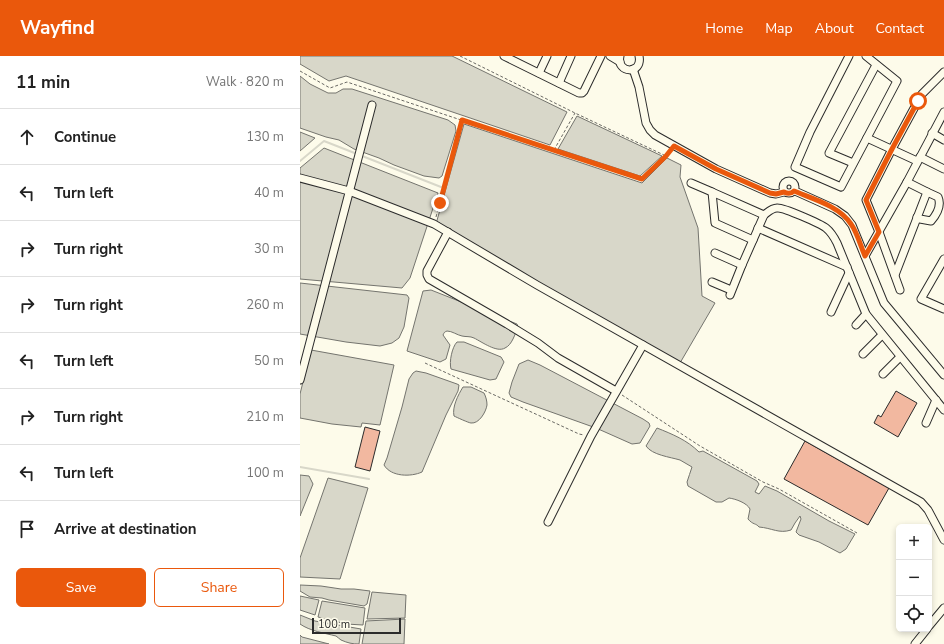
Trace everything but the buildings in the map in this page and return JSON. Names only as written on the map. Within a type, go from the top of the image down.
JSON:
[{"type":"street","points":[[504,56],[582,93],[601,56]]},
{"type":"street","points":[[539,73],[547,56]]},
{"type":"street","points":[[559,83],[571,56]]},
{"type":"street","points":[[610,56],[620,59],[621,66],[630,70],[640,62],[639,56]]},
{"type":"street","points":[[849,56],[810,132],[795,167],[841,187],[897,81],[866,56]]},
{"type":"street","points":[[853,163],[829,153],[876,65]]},
{"type":"street","points":[[633,69],[639,88],[646,123],[655,135],[716,169],[770,193],[776,194],[784,192],[791,194],[794,191]]},
{"type":"street","points":[[900,290],[866,200],[922,94],[944,72]]},
{"type":"street","points":[[300,378],[372,105]]},
{"type":"street","points":[[865,256],[907,182],[944,112]]},
{"type":"street","points":[[932,133],[944,140]]},
{"type":"street","points":[[867,138],[944,169]]},
{"type":"street","points":[[300,178],[349,191],[434,224],[537,285],[921,502],[928,510],[944,540]]},
{"type":"street","points":[[784,192],[783,184],[788,181],[794,184],[794,191]]},
{"type":"street","points":[[907,182],[938,197],[940,201],[939,210],[931,221],[917,217]]},
{"type":"street","points":[[691,183],[764,215]]},
{"type":"street","points":[[794,191],[835,209],[845,216],[852,225],[884,303],[944,375]]},
{"type":"street","points":[[712,192],[715,223],[753,240]]},
{"type":"street","points":[[895,275],[927,192]]},
{"type":"street","points":[[712,282],[731,292],[764,215],[770,209],[778,207],[785,209],[824,227],[832,234],[837,243],[866,314],[944,410]]},
{"type":"street","points":[[758,228],[848,270]]},
{"type":"street","points":[[448,232],[427,271],[429,279],[507,324],[558,358],[616,391]]},
{"type":"street","points":[[715,253],[742,265]]},
{"type":"street","points":[[944,259],[921,299],[944,309]]},
{"type":"street","points":[[831,312],[848,270]]},
{"type":"street","points":[[856,325],[866,314]]},
{"type":"street","points":[[864,354],[882,335]]},
{"type":"street","points":[[548,522],[591,436],[643,345]]},
{"type":"street","points":[[883,374],[900,357]]},
{"type":"street","points":[[926,423],[936,400]]},
{"type":"street","points":[[932,622],[944,608]]},
{"type":"street","points":[[915,644],[925,632]]},
{"type":"path","points":[[460,56],[666,156]]},
{"type":"path","points":[[300,71],[330,88],[346,82],[642,179],[666,156],[674,146]]},
{"type":"path","points":[[553,150],[575,113]]},
{"type":"path","points":[[434,224],[462,120]]},
{"type":"path","points":[[425,363],[578,434],[591,436]]},
{"type":"path","points":[[616,391],[700,446],[857,533]]},
{"type":"shaded area","points":[[300,56],[452,56],[567,112],[550,145],[346,76],[329,81],[300,64]]},
{"type":"shaded area","points":[[300,76],[310,84],[328,93],[336,93],[343,89],[352,89],[448,120],[455,125],[456,131],[442,176],[439,178],[424,176],[354,149],[339,140],[300,128]]},
{"type":"shaded area","points":[[577,116],[662,156],[640,176],[558,149]]},
{"type":"shaded area","points":[[464,124],[642,183],[667,158],[681,165],[680,177],[698,228],[702,296],[715,303],[680,363],[436,224]]},
{"type":"shaded area","points":[[300,132],[315,138],[300,151]]},
{"type":"shaded area","points":[[324,148],[438,193],[410,278],[402,288],[300,279],[300,168]]},
{"type":"shaded area","points":[[300,283],[407,295],[409,298],[404,327],[399,338],[392,343],[380,346],[300,334]]},
{"type":"shaded area","points":[[431,290],[517,324],[518,327],[511,342],[507,347],[498,349],[472,337],[462,336],[447,331],[443,335],[450,345],[446,359],[440,362],[407,351],[423,291]]},
{"type":"shaded area","points":[[457,342],[464,342],[501,357],[504,362],[496,379],[490,380],[451,369],[451,355]]},
{"type":"shaded area","points":[[311,350],[394,365],[380,425],[362,423],[361,427],[332,424],[300,418],[300,394]]},
{"type":"shaded area","points":[[528,360],[649,423],[650,426],[640,443],[632,444],[596,428],[511,397],[509,393],[519,364]]},
{"type":"shaded area","points":[[416,371],[459,385],[458,391],[446,415],[422,472],[412,475],[402,475],[391,472],[384,465],[409,379]]},
{"type":"shaded area","points":[[463,387],[471,387],[484,393],[486,398],[487,405],[485,411],[477,422],[470,423],[454,416],[457,397]]},
{"type":"shaded area","points":[[657,428],[679,438],[699,452],[703,451],[757,481],[759,484],[755,492],[759,494],[765,486],[777,491],[855,534],[846,549],[840,553],[819,542],[799,535],[796,532],[801,519],[800,516],[791,530],[779,531],[759,527],[748,519],[750,509],[744,503],[729,498],[722,502],[716,502],[688,486],[687,482],[692,467],[680,460],[652,452],[646,446]]},
{"type":"shaded area","points":[[300,475],[309,476],[313,484],[300,516]]},
{"type":"shaded area","points":[[328,478],[368,488],[340,579],[300,577],[300,558]]},
{"type":"shaded area","points":[[300,585],[370,591],[367,604],[364,606],[310,597],[300,591]]},
{"type":"shaded area","points":[[372,592],[406,595],[405,618],[367,619]]},
{"type":"shaded area","points":[[300,596],[319,600],[315,615],[300,610]]},
{"type":"shaded area","points":[[322,601],[365,608],[363,625],[346,624],[318,617]]},
{"type":"shaded area","points":[[300,615],[315,621],[361,629],[359,644],[348,643],[336,636],[317,632],[308,628],[300,624]]},
{"type":"shaded area","points":[[405,619],[404,644],[362,644],[366,621]]},
{"type":"shaded area","points":[[300,635],[302,637],[329,644],[300,644]]},
{"type":"waterway","points":[[300,161],[324,141],[441,187]]},
{"type":"waterway","points":[[300,467],[369,479]]},
{"type":"route","points":[[440,203],[462,120],[642,179],[666,156],[674,146],[716,169],[770,193],[776,194],[784,192],[791,194],[794,191],[835,209],[845,216],[852,225],[865,256],[879,232],[866,200],[918,101]]}]
